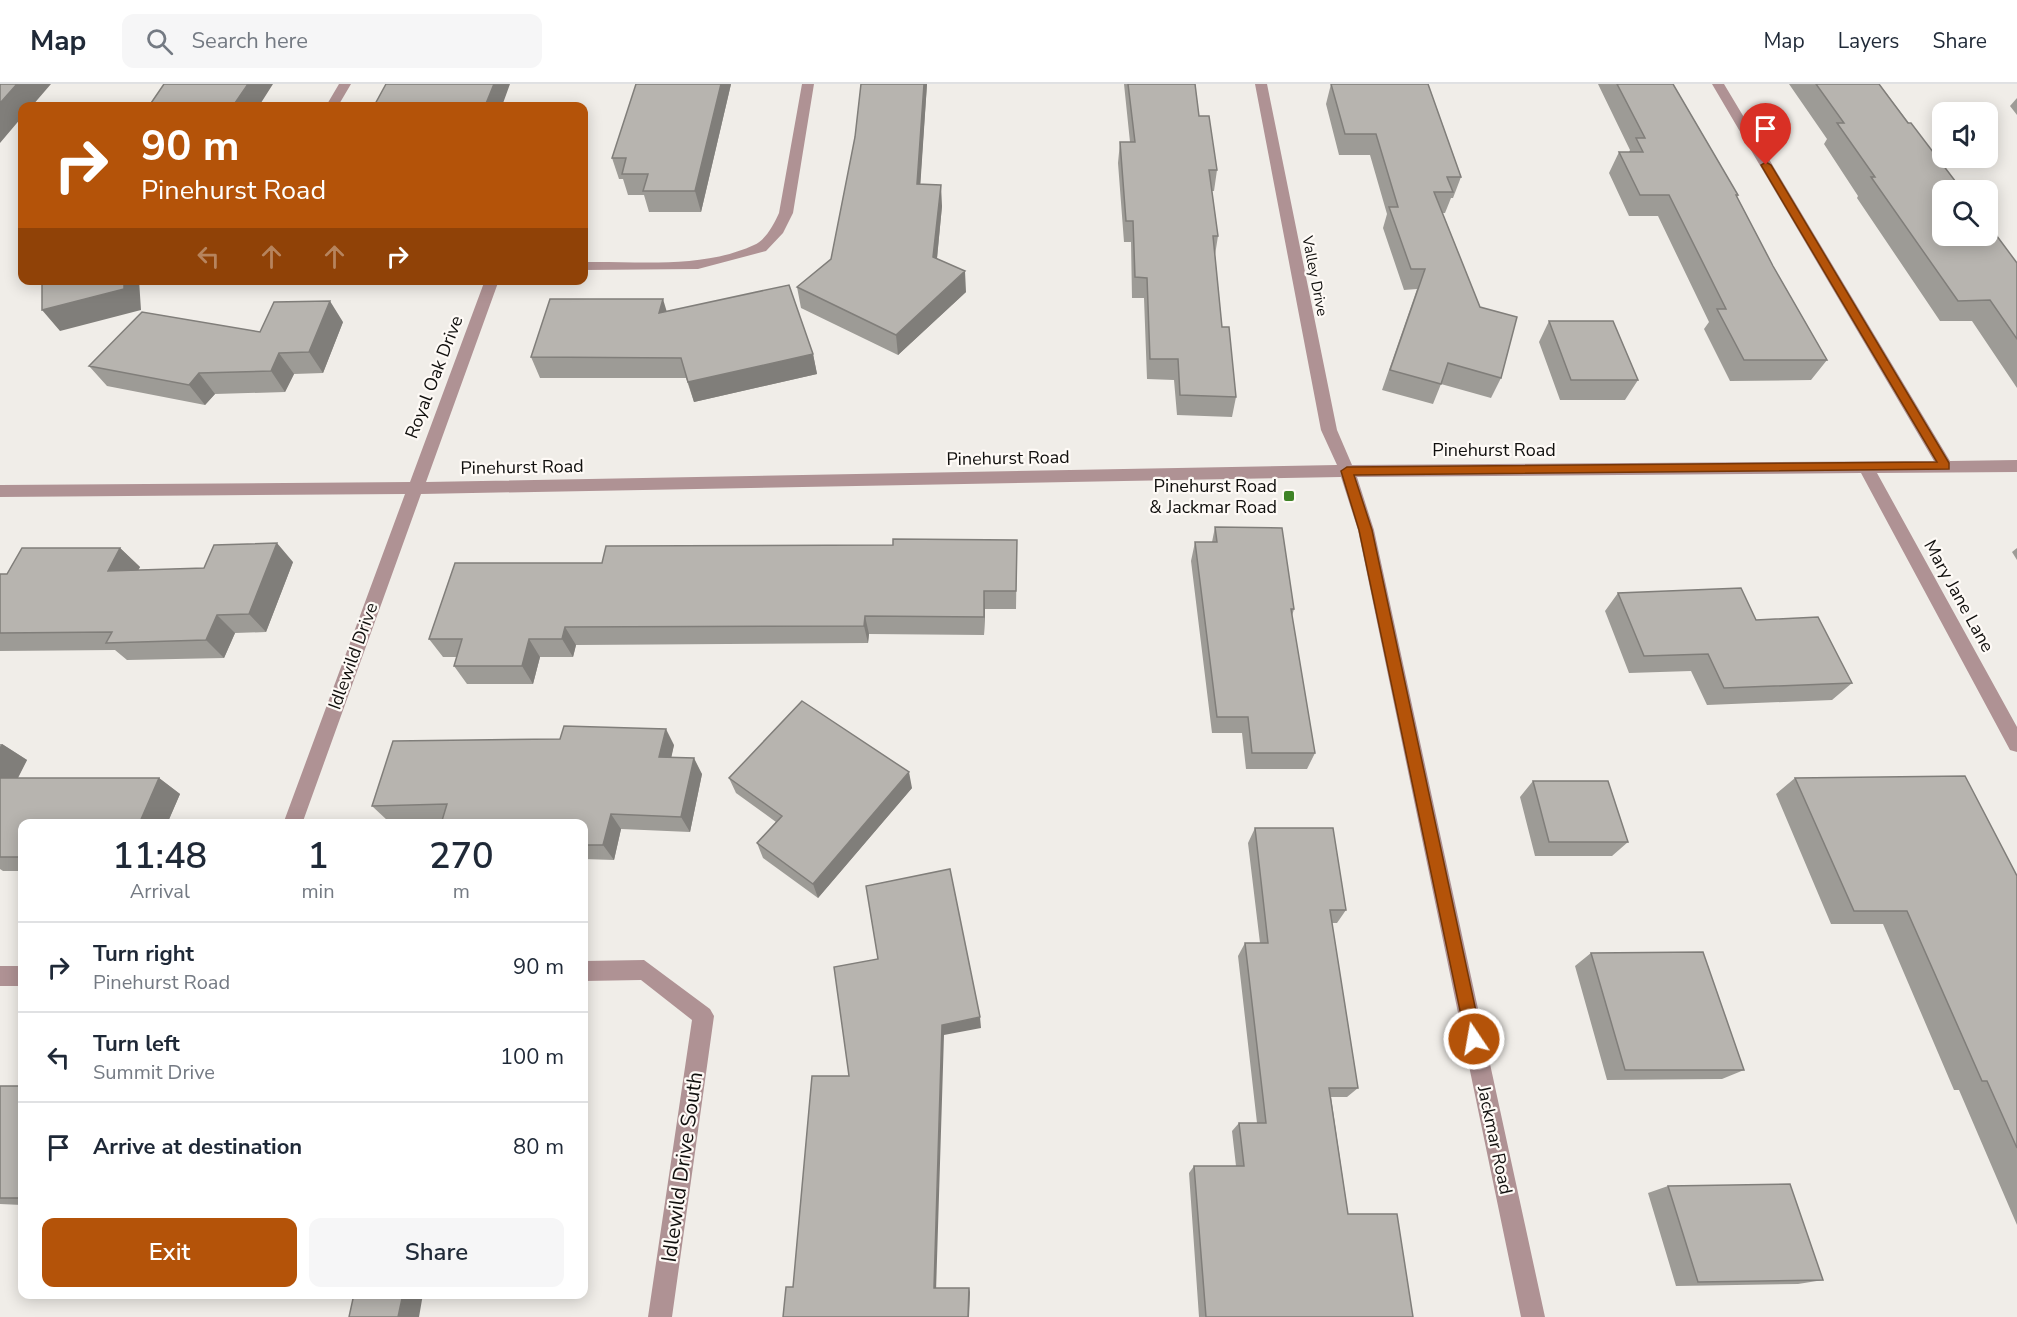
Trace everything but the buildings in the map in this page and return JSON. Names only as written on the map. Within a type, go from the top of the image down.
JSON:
[{"type":"street","points":[[334,102],[345,84]]},
{"type":"street","points":[[588,266],[698,265],[761,248],[778,230],[786,213],[808,84]]},
{"type":"street","name":"Valley Drive","points":[[1261,84],[1329,430],[1347,471]]},
{"type":"street","points":[[1718,84],[1945,466]]},
{"type":"street","name":"Royal Oak Drive","points":[[414,488],[490,285]]},
{"type":"street","name":"Pinehurst Road","points":[[0,491],[414,488],[1347,471],[2017,466]]},
{"type":"street","name":"Mary Jane Lane","points":[[1866,467],[2017,744]]},
{"type":"street","name":"Jackmar Road","points":[[1347,471],[1366,530],[1533,1317]]},
{"type":"street","name":"Idlewild Drive","points":[[294,819],[414,488]]},
{"type":"street","name":"Idlewild Drive South","points":[[588,971],[644,970],[704,1016],[660,1317]]},
{"type":"street","points":[[0,976],[18,976]]},
{"type":"place","name":"Pinehurst Road & Jackmar Road","points":[[1289,496]]},
{"type":"route","points":[[1474,1039],[1366,530],[1347,471],[1945,466],[1766,165]]}]
